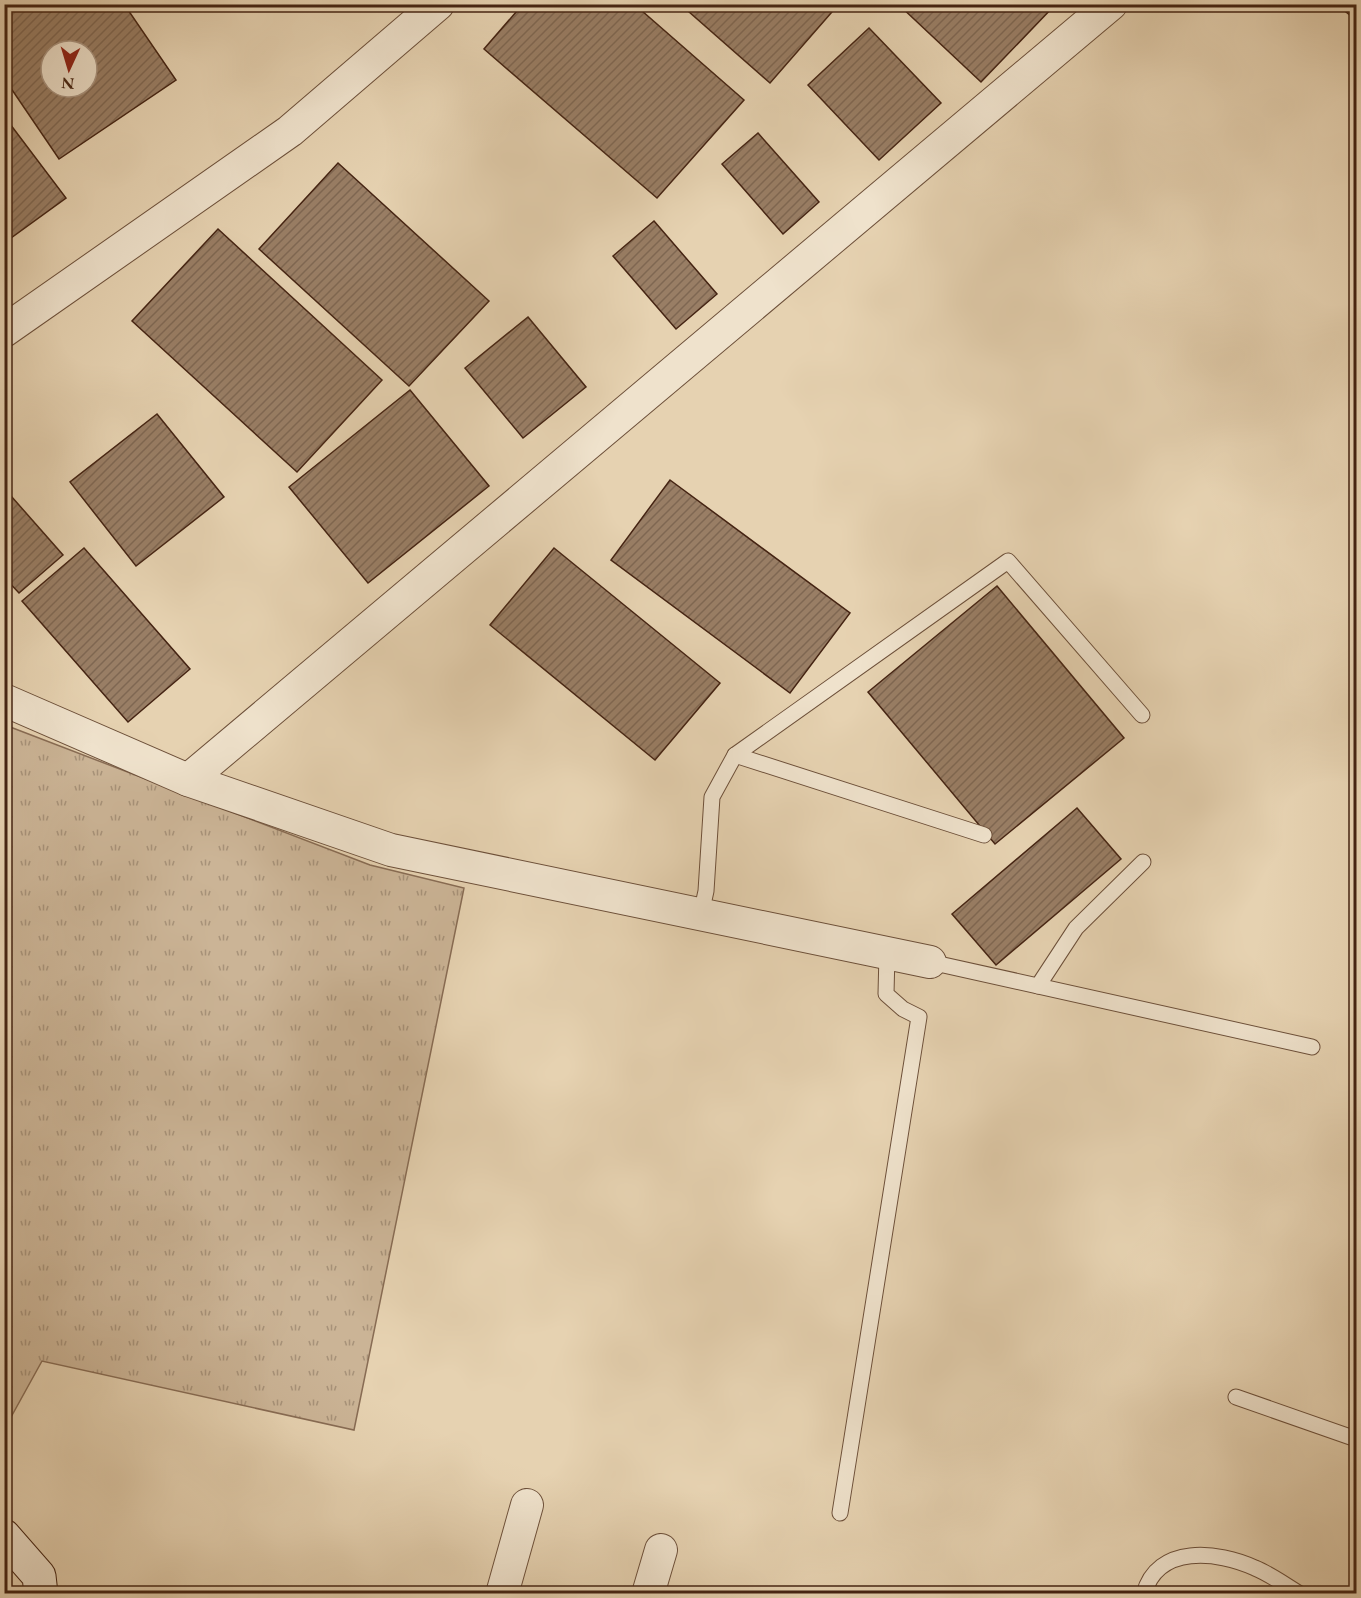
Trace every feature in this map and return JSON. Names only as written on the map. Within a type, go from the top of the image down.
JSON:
[{"type":"street","points":[[4,330],[290,131],[438,4]]},
{"type":"street","points":[[188,780],[1111,4]]},
{"type":"street","points":[[4,700],[188,780],[391,850],[930,962]]},
{"type":"street","points":[[502,1593],[526,1505]]},
{"type":"street","points":[[4,1536],[39,1576],[41,1593]]},
{"type":"street","points":[[648,1593],[661,1550]]},
{"type":"lane","points":[[701,914],[706,891],[712,797],[735,755],[1008,561],[1142,715]]},
{"type":"lane","points":[[735,755],[984,835]]},
{"type":"lane","points":[[1038,986],[1076,928],[1143,862]]},
{"type":"lane","points":[[840,1513],[919,1017],[886,994],[887,953]]},
{"type":"lane","points":[[930,962],[1312,1047]]},
{"type":"lane","points":[[1236,1397],[1356,1439]]},
{"type":"lane","points":[[1144,1593],[1158,1568],[1171,1559],[1188,1555],[1219,1558],[1254,1567],[1300,1593]]},
{"type":"green space","points":[[5,725],[370,865],[464,888],[354,1430],[42,1361],[5,1428]]},
{"type":"building","points":[[4,4],[124,4],[176,80],[59,159],[4,78]]},
{"type":"building","points":[[523,4],[634,4],[744,100],[657,198],[484,49]]},
{"type":"building","points":[[680,4],[837,4],[838,5],[770,83]]},
{"type":"building","points":[[898,4],[1052,4],[1054,6],[981,82]]},
{"type":"building","points":[[1336,4],[1356,4],[1356,20]]},
{"type":"building","points":[[869,28],[941,103],[879,160],[808,85]]},
{"type":"building","points":[[4,116],[66,198],[4,243]]},
{"type":"building","points":[[758,133],[819,202],[783,234],[722,164]]},
{"type":"building","points":[[338,163],[489,301],[409,386],[259,249]]},
{"type":"building","points":[[654,221],[717,294],[676,329],[613,256]]},
{"type":"building","points":[[218,229],[382,380],[297,472],[132,321]]},
{"type":"building","points":[[528,317],[586,387],[523,438],[465,368]]},
{"type":"building","points":[[410,390],[489,486],[368,583],[289,487]]},
{"type":"building","points":[[157,414],[224,497],[136,566],[70,482]]},
{"type":"building","points":[[670,480],[850,613],[790,693],[611,560]]},
{"type":"building","points":[[4,488],[63,555],[19,593],[4,577]]},
{"type":"building","points":[[84,548],[190,669],[128,722],[22,601]]},
{"type":"building","points":[[554,548],[720,683],[655,760],[490,625]]},
{"type":"building","points":[[997,586],[1124,738],[995,844],[868,692]]},
{"type":"building","points":[[1077,808],[1121,859],[996,965],[952,914]]}]
